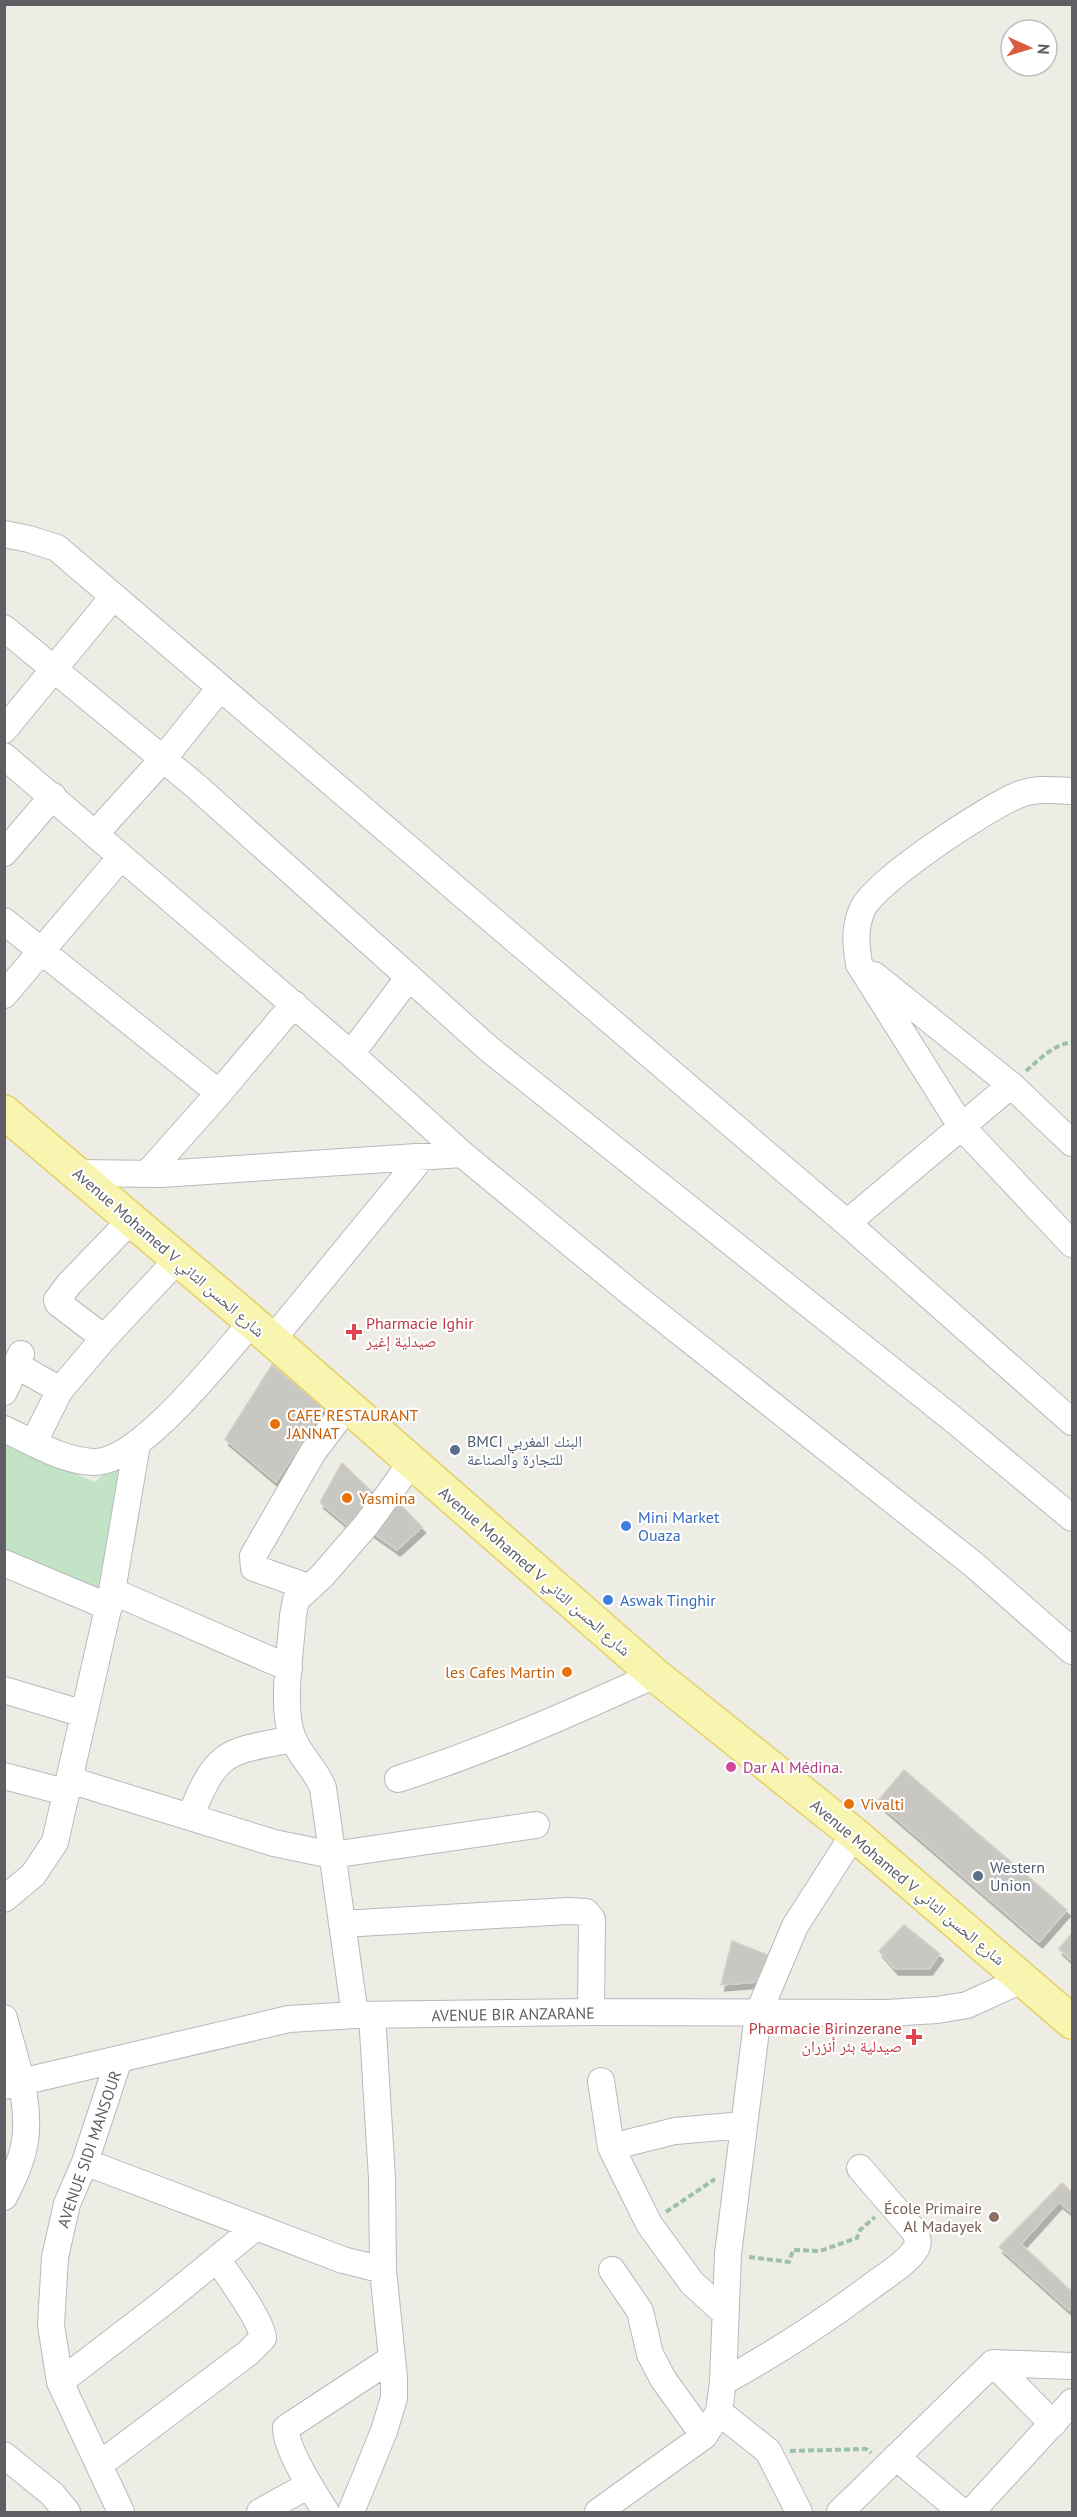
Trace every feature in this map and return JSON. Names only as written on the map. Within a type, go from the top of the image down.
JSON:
[{"type":"main road","name":"Avenue Mohamed V شارع الحسن الثاني","points":[[4,1112],[262,1331],[655,1675],[854,1834],[1072,2022]]},
{"type":"street","points":[[4,517],[29,539]]},
{"type":"street","points":[[4,534],[57,548],[847,1223],[1072,1422]]},
{"type":"street","points":[[4,730],[56,670],[113,597]]},
{"type":"street","points":[[4,628],[197,787],[489,1049],[940,1409],[1072,1518]]},
{"type":"street","points":[[95,834],[163,759],[220,688]]},
{"type":"street","points":[[4,756],[294,1004],[462,1154],[637,1298],[973,1564],[1072,1651]]},
{"type":"street","points":[[1072,791],[1047,790],[1019,794],[972,819],[905,867],[876,892],[862,909],[855,937],[859,964],[961,1126],[1072,1244]]},
{"type":"street","points":[[4,853],[53,796]]},
{"type":"street","points":[[4,995],[121,857]]},
{"type":"street","points":[[4,921],[219,1094]]},
{"type":"street","points":[[859,964],[1011,1084],[1072,1143]]},
{"type":"street","points":[[351,1054],[409,977]]},
{"type":"street","points":[[147,1174],[219,1094],[294,1004]]},
{"type":"street","points":[[847,1223],[1011,1084]]},
{"type":"street","points":[[76,1173],[147,1174],[462,1154]]},
{"type":"street","points":[[4,1429],[69,1459],[97,1463],[137,1444],[262,1331],[422,1157]]},
{"type":"street","points":[[104,1338],[58,1304],[57,1300],[69,1284],[132,1220]]},
{"type":"street","points":[[34,1443],[60,1390],[104,1338],[178,1259]]},
{"type":"street","points":[[4,1392],[19,1360],[60,1390]]},
{"type":"street","points":[[308,1587],[254,1568],[253,1556],[313,1452],[347,1407]]},
{"type":"street","points":[[4,1899],[14,1877],[33,1875],[55,1842],[110,1599],[137,1444]]},
{"type":"street","points":[[351,2512],[359,2487],[384,2431],[394,2398],[382,2270],[382,2178],[364,2015],[342,1924],[322,1788],[319,1778],[293,1739],[287,1724],[289,1668],[296,1600],[322,1576],[367,1524],[411,1463]]},
{"type":"street","points":[[4,1563],[110,1599],[289,1668]]},
{"type":"street","points":[[398,1779],[536,1729],[655,1675]]},
{"type":"street","points":[[4,1690],[84,1714]]},
{"type":"street","points":[[190,1817],[204,1781],[222,1759],[242,1749],[293,1739]]},
{"type":"street","points":[[4,1776],[68,1786],[190,1817],[274,1843],[332,1855],[536,1825]]},
{"type":"street","points":[[598,2512],[704,2436],[719,2412],[723,2382],[728,2253],[758,2014],[795,1926],[854,1834]]},
{"type":"street","points":[[342,1924],[568,1911],[586,1912],[592,1919],[591,2012]]},
{"type":"street","name":"AVENUE BIR ANZARANE","points":[[13,2084],[289,2019],[364,2015],[591,2012],[887,2013],[937,2010],[967,2005],[1024,1979]]},
{"type":"street","points":[[4,2018],[13,2084],[25,2109],[25,2140],[18,2168],[4,2197]]},
{"type":"street","name":"AVENUE SIDI MANSOUR","points":[[119,2059],[85,2162],[67,2204],[55,2257],[51,2325],[60,2382],[121,2512]]},
{"type":"street","points":[[601,2081],[611,2147],[649,2224],[692,2283],[724,2312]]},
{"type":"street","points":[[611,2147],[675,2131],[744,2125]]},
{"type":"street","points":[[85,2162],[343,2260],[382,2270]]},
{"type":"street","points":[[723,2382],[774,2354],[824,2321],[889,2273],[915,2250],[918,2238],[915,2232],[860,2168]]},
{"type":"street","points":[[60,2382],[256,2227]]},
{"type":"street","points":[[99,2465],[248,2353],[262,2338],[255,2318],[218,2259]]},
{"type":"street","points":[[612,2270],[640,2311],[650,2354],[663,2379],[704,2436]]},
{"type":"street","points":[[326,2512],[309,2485],[289,2442],[286,2428],[391,2358]]},
{"type":"street","points":[[993,2363],[1053,2424]]},
{"type":"street","points":[[840,2512],[993,2363],[1072,2366]]},
{"type":"street","points":[[971,2512],[1072,2402]]},
{"type":"street","points":[[719,2412],[768,2451],[799,2512]]},
{"type":"street","points":[[4,2455],[52,2494],[67,2512]]},
{"type":"street","points":[[892,2461],[962,2512]]},
{"type":"street","points":[[260,2512],[309,2485]]},
{"type":"path","points":[[1011,1084],[1048,1051],[1072,1042]]},
{"type":"path","points":[[649,2224],[738,2164]]},
{"type":"path","points":[[728,2253],[789,2262],[793,2250],[820,2251],[857,2238],[860,2230],[890,2204]]},
{"type":"path","points":[[768,2451],[866,2449],[892,2461]]},
{"type":"green space","points":[[4,1444],[95,1482],[113,1466],[125,1464],[101,1589],[5,1553]]},
{"type":"building","name":"CAFE RESTAURANT JANNAT","points":[[272,1365],[324,1409],[276,1482],[225,1439]]},
{"type":"building","name":"Yasmina","points":[[342,1463],[373,1493],[353,1530],[320,1502]]},
{"type":"building","points":[[395,1499],[422,1527],[397,1550],[369,1530]]},
{"type":"building","points":[[904,1770],[1067,1910],[1039,1942],[877,1802]]},
{"type":"building","points":[[904,1925],[940,1954],[929,1969],[895,1969],[879,1951]]},
{"type":"building","points":[[1072,1933],[1072,1961],[1059,1949]]},
{"type":"building","points":[[732,1941],[768,1955],[756,1982],[721,1985]]},
{"type":"building","points":[[1062,2183],[1072,2192],[1072,2213],[1059,2202],[1021,2244],[1070,2290],[1072,2288],[1072,2307],[1069,2310],[999,2247]]},
{"type":"place","name":"Pharmacie Ighir صيدلية إغير","points":[[354,1332]]},
{"type":"place","name":"CAFE RESTAURANT JANNAT","points":[[275,1424]]},
{"type":"place","name":"BMCI البنك المغربي للتجارة والصناعة","points":[[455,1450]]},
{"type":"place","name":"Yasmina","points":[[347,1498]]},
{"type":"place","name":"Mini Market Ouaza","points":[[626,1526]]},
{"type":"place","name":"Aswak Tinghir","points":[[608,1600]]},
{"type":"place","name":"les Cafes Martin","points":[[567,1672]]},
{"type":"place","name":"Dar Al Médina.","points":[[731,1767]]},
{"type":"place","name":"Vivalti","points":[[849,1804]]},
{"type":"place","name":"Western Union","points":[[978,1876]]},
{"type":"place","name":"Pharmacie Birinzerane صيدلية بئر أنزران","points":[[914,2037]]},
{"type":"place","name":"École Primaire Al Madayek","points":[[994,2217]]}]
